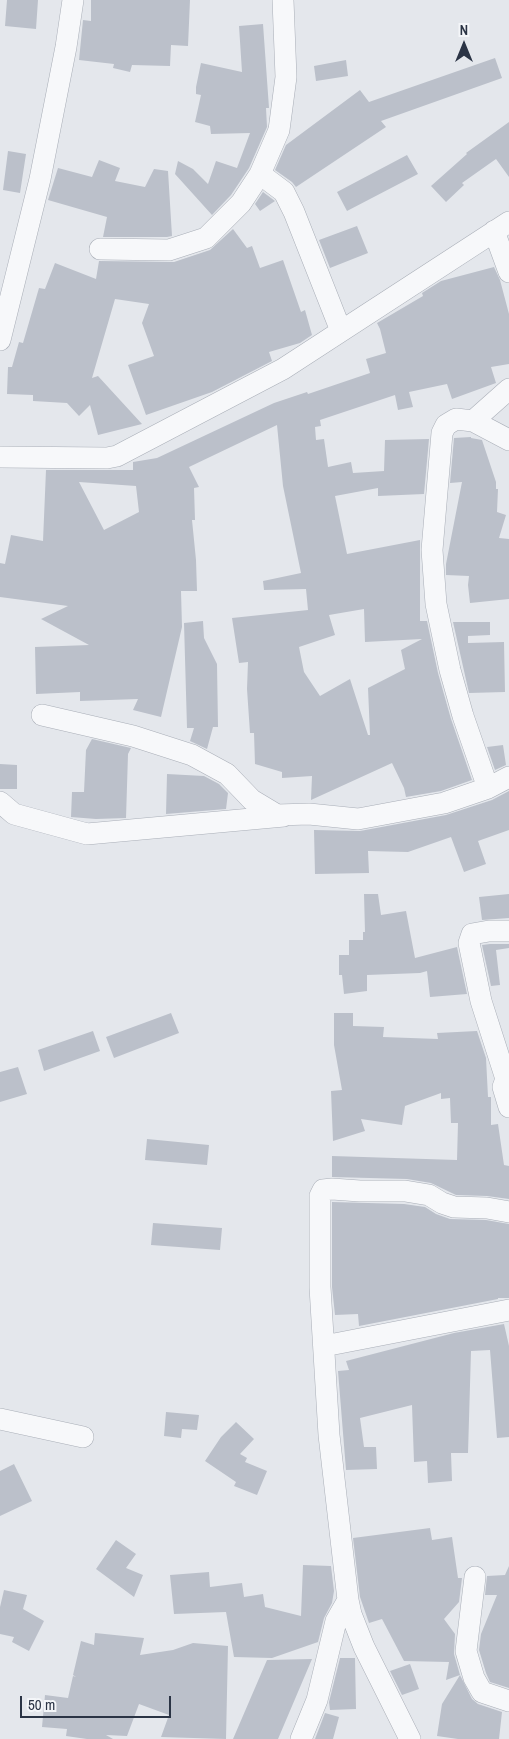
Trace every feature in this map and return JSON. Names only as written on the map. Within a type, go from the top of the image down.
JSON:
[{"type":"street","points":[[0,340],[40,179],[66,47],[73,0]]},
{"type":"street","points":[[100,248],[169,250],[206,238],[241,203],[260,174],[279,130],[286,77],[283,0]]},
{"type":"street","points":[[260,174],[284,192],[294,212],[342,331]]},
{"type":"street","points":[[0,457],[108,458],[117,456],[283,369],[502,227],[509,272]]},
{"type":"street","points":[[473,421],[509,389]]},
{"type":"street","points":[[488,788],[450,670],[436,604],[432,550],[442,433],[446,425],[456,419],[473,421],[509,440]]},
{"type":"street","points":[[42,716],[133,736],[192,755],[227,774],[252,800],[277,815],[309,814],[358,819],[444,804],[488,788],[509,777]]},
{"type":"street","points":[[0,802],[14,814],[87,834],[309,814]]},
{"type":"street","points":[[509,931],[489,931],[472,934],[469,943],[481,1001],[507,1078],[503,1087],[509,1107]]},
{"type":"street","points":[[410,1739],[364,1647],[351,1614],[348,1600],[328,1435],[320,1287],[320,1196],[323,1190],[332,1189],[405,1191],[429,1195],[442,1203],[454,1207],[487,1208],[509,1212]]},
{"type":"street","points":[[324,1346],[509,1310]]},
{"type":"street","points":[[0,1419],[83,1437]]},
{"type":"street","points":[[475,1577],[466,1651],[474,1678],[482,1692],[509,1702]]},
{"type":"street","points":[[301,1739],[317,1700],[336,1621],[348,1600]]},
{"type":"building","points":[[7,0],[38,0],[36,29],[5,26]]},
{"type":"building","points":[[91,0],[190,0],[188,46],[171,45],[170,66],[132,65],[130,72],[113,68],[114,64],[79,60],[83,20],[91,21]]},
{"type":"building","points":[[263,24],[269,108],[266,108],[267,127],[249,168],[231,195],[212,215],[175,174],[178,161],[193,169],[208,184],[216,161],[237,168],[250,133],[211,134],[210,126],[195,122],[201,95],[196,94],[196,87],[201,63],[242,72],[239,26]]},
{"type":"building","points":[[495,58],[502,78],[381,121],[386,127],[296,187],[275,170],[286,145],[360,90],[369,102]]},
{"type":"building","points":[[346,60],[348,76],[316,81],[314,66]]},
{"type":"building","points":[[509,122],[509,177],[496,159],[462,183],[464,185],[446,202],[431,186],[466,153]]},
{"type":"building","points":[[8,151],[26,154],[20,193],[3,190]]},
{"type":"building","points":[[407,155],[418,174],[347,211],[337,192]]},
{"type":"building","points":[[99,160],[120,168],[115,181],[145,187],[154,169],[168,171],[172,236],[103,237],[107,217],[48,200],[58,168],[92,177]]},
{"type":"building","points":[[263,192],[275,201],[260,211],[255,204]]},
{"type":"building","points":[[357,226],[368,253],[330,268],[319,240]]},
{"type":"building","points":[[233,229],[247,248],[252,246],[260,268],[283,260],[301,312],[305,310],[312,335],[300,343],[269,352],[272,361],[212,392],[146,415],[128,365],[154,356],[142,323],[149,304],[115,299],[92,378],[98,376],[142,424],[98,435],[90,405],[79,416],[67,403],[33,401],[33,395],[7,394],[8,367],[12,367],[19,342],[23,343],[39,288],[45,289],[55,263],[96,279],[99,261],[174,262],[210,250]]},
{"type":"building","points":[[494,267],[500,280],[509,314],[509,364],[491,367],[496,383],[452,399],[447,384],[409,392],[413,407],[398,410],[395,395],[320,420],[321,426],[315,427],[316,440],[324,439],[328,467],[351,462],[353,473],[384,471],[385,440],[429,439],[424,494],[378,496],[378,488],[335,496],[347,554],[420,540],[420,621],[427,621],[438,673],[451,719],[472,780],[441,791],[406,797],[404,788],[392,763],[311,800],[312,776],[282,778],[282,772],[255,764],[254,733],[250,733],[247,689],[248,662],[239,663],[232,618],[308,610],[306,589],[264,590],[263,581],[301,573],[283,486],[277,425],[189,467],[199,487],[194,488],[195,520],[192,520],[197,591],[181,591],[182,627],[161,717],[133,710],[138,699],[80,701],[80,692],[36,694],[35,647],[89,645],[41,619],[68,606],[0,597],[0,563],[5,564],[11,535],[43,541],[46,470],[133,470],[133,462],[157,458],[274,403],[307,392],[308,394],[370,373],[366,359],[386,353],[377,323],[423,296],[422,293],[441,281]],"holes":[[[79,482],[136,486],[139,512],[104,530]],[[364,609],[365,642],[422,639],[401,650],[405,669],[368,688],[370,735],[368,735],[350,679],[320,696],[304,672],[299,647],[335,635],[329,615]]]},
{"type":"building","points":[[471,437],[482,440],[496,482],[496,489],[498,489],[497,512],[506,515],[499,538],[509,539],[509,599],[470,603],[469,576],[446,575],[446,564],[462,482],[450,483],[454,438]]},
{"type":"building","points":[[203,621],[204,638],[217,664],[218,727],[213,727],[207,749],[190,741],[194,728],[187,728],[184,623]]},
{"type":"building","points":[[453,622],[490,622],[490,635],[468,636],[468,643],[504,642],[505,692],[469,693]]},
{"type":"building","points":[[92,739],[131,748],[128,754],[126,818],[96,819],[71,817],[72,792],[84,792],[86,750]]},
{"type":"building","points":[[503,745],[506,765],[495,770],[487,747]]},
{"type":"building","points":[[0,764],[17,765],[17,789],[0,789]]},
{"type":"building","points":[[167,774],[204,776],[219,784],[228,793],[226,809],[166,814]]},
{"type":"building","points":[[509,791],[509,830],[478,841],[486,864],[464,872],[451,837],[408,852],[368,851],[369,873],[315,874],[314,830],[360,831],[446,815],[492,800]]},
{"type":"building","points":[[364,894],[378,894],[381,915],[406,911],[415,958],[457,947],[467,994],[430,997],[427,971],[420,973],[367,975],[367,991],[344,994],[342,975],[339,975],[339,955],[349,955],[349,940],[363,940],[363,932],[365,932]]},
{"type":"building","points":[[509,894],[509,918],[482,920],[479,897]]},
{"type":"building","points":[[509,944],[509,948],[496,950],[500,985],[491,986],[482,945]]},
{"type":"building","points":[[171,1013],[179,1033],[114,1058],[106,1037]]},
{"type":"building","points":[[334,1013],[353,1013],[353,1026],[384,1027],[383,1037],[438,1039],[437,1033],[477,1031],[486,1058],[488,1097],[491,1097],[491,1125],[498,1124],[504,1165],[509,1166],[509,1199],[456,1195],[431,1183],[407,1179],[332,1177],[332,1156],[457,1160],[458,1123],[451,1123],[450,1098],[441,1099],[441,1093],[405,1106],[402,1125],[361,1119],[365,1131],[333,1141],[331,1091],[342,1090],[334,1045]]},
{"type":"building","points":[[93,1031],[100,1051],[44,1071],[38,1050]]},
{"type":"building","points":[[18,1067],[27,1094],[0,1102],[0,1072]]},
{"type":"building","points":[[147,1139],[209,1145],[207,1165],[145,1160]]},
{"type":"building","points":[[332,1202],[404,1204],[425,1207],[436,1214],[450,1219],[486,1220],[509,1224],[509,1298],[498,1298],[359,1326],[358,1314],[335,1315],[332,1287]]},
{"type":"building","points":[[153,1223],[222,1228],[220,1250],[151,1245]]},
{"type":"building","points":[[504,1324],[509,1346],[509,1437],[497,1438],[490,1350],[471,1351],[468,1453],[451,1453],[452,1481],[428,1483],[427,1461],[414,1462],[412,1405],[360,1418],[364,1447],[376,1447],[377,1469],[346,1470],[338,1371],[349,1370],[346,1361],[454,1333]]},
{"type":"building","points":[[166,1412],[199,1415],[197,1430],[182,1429],[181,1438],[164,1436]]},
{"type":"building","points":[[236,1422],[254,1439],[240,1454],[247,1458],[245,1462],[267,1471],[257,1495],[234,1486],[236,1482],[205,1461],[221,1437]]},
{"type":"building","points":[[14,1464],[32,1501],[0,1516],[0,1471]]},
{"type":"building","points":[[430,1528],[432,1540],[452,1537],[458,1578],[462,1578],[459,1602],[444,1619],[455,1634],[454,1654],[460,1675],[446,1680],[449,1662],[404,1661],[382,1619],[369,1623],[360,1597],[353,1538]]},
{"type":"building","points":[[116,1540],[136,1554],[126,1568],[143,1575],[134,1597],[96,1569]]},
{"type":"building","points":[[303,1565],[331,1566],[334,1591],[332,1603],[324,1618],[318,1642],[272,1658],[234,1657],[226,1612],[174,1614],[170,1575],[209,1572],[210,1587],[242,1583],[244,1597],[263,1594],[265,1607],[301,1616]]},
{"type":"building","points":[[509,1566],[509,1688],[490,1682],[479,1650],[481,1634],[497,1595],[485,1595],[487,1576],[505,1575]]},
{"type":"building","points":[[4,1590],[27,1595],[23,1609],[44,1621],[29,1651],[12,1642],[14,1637],[0,1634],[0,1607]]},
{"type":"building","points":[[95,1633],[144,1638],[140,1655],[173,1650],[193,1643],[228,1646],[226,1739],[161,1737],[169,1715],[139,1704],[127,1736],[106,1735],[113,1739],[87,1739],[66,1736],[67,1729],[42,1727],[45,1695],[68,1698],[73,1676],[76,1677],[73,1675],[81,1641],[94,1645]]},
{"type":"building","points":[[340,1658],[355,1658],[356,1709],[330,1710],[329,1702]]},
{"type":"building","points":[[312,1659],[278,1739],[233,1739],[267,1660]]},
{"type":"building","points":[[410,1664],[419,1689],[402,1695],[390,1671]]},
{"type":"building","points":[[460,1675],[472,1699],[478,1704],[502,1712],[499,1739],[458,1739],[437,1736],[442,1704]]},
{"type":"building","points":[[325,1713],[339,1717],[333,1739],[315,1739]]}]
